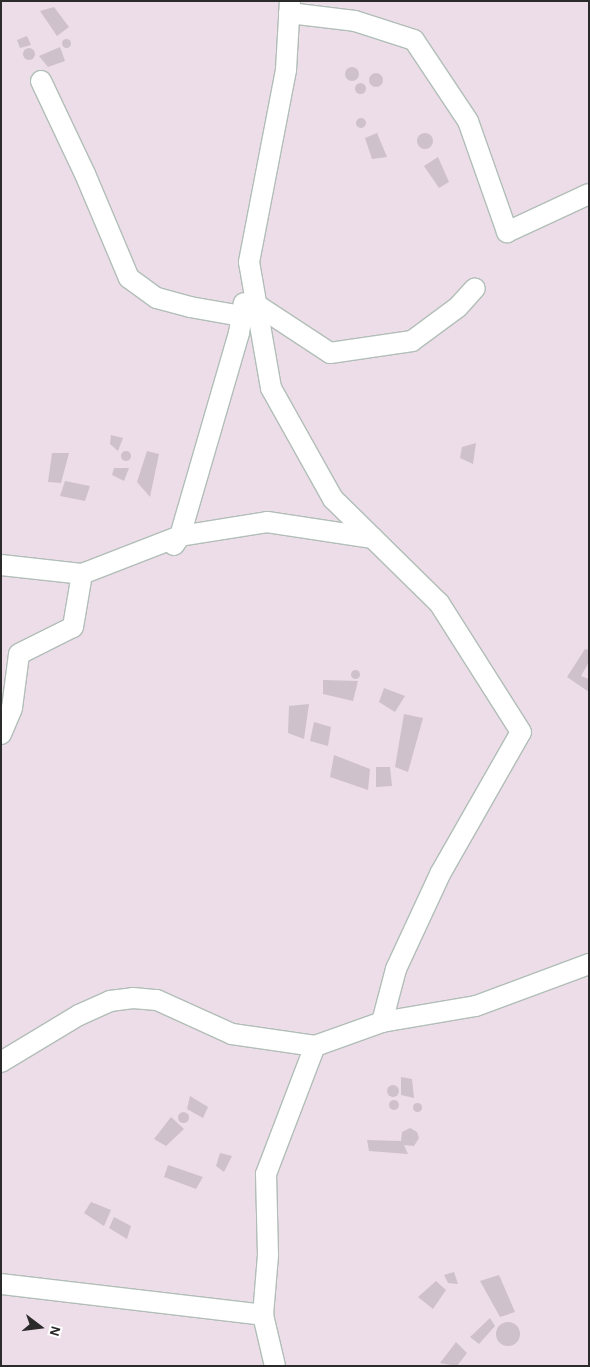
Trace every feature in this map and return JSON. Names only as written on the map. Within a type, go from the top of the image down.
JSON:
[{"type":"street","points":[[382,1022],[396,969],[440,874],[521,732],[439,603],[333,498],[271,388],[249,311],[251,269],[249,262],[286,70],[289,7],[355,21],[414,40],[468,121],[507,232],[589,194]]},
{"type":"street","points":[[40,81],[85,174],[128,278],[158,298],[190,307],[249,311],[330,353],[412,341],[458,307],[475,288]]},
{"type":"street","points":[[168,553],[180,536],[239,333],[249,311]]},
{"type":"street","points":[[1,565],[82,574],[180,536],[267,522],[373,538]]},
{"type":"street","points":[[1,734],[12,708],[19,654],[73,627],[82,574]]},
{"type":"street","points":[[1,1062],[79,1015],[110,1001],[133,998],[157,1000],[232,1034],[315,1046],[382,1022],[476,1006],[589,964]]},
{"type":"street","points":[[275,1366],[262,1315],[268,1255],[266,1174],[315,1046]]},
{"type":"street","points":[[1,1284],[262,1315]]},
{"type":"building","points":[[54,7],[69,27],[57,36],[40,11]]},
{"type":"building","points":[[27,36],[31,45],[20,48],[17,40]]},
{"type":"building","points":[[66,38],[71,43],[66,48],[61,43]]},
{"type":"building","points":[[60,47],[65,61],[48,67],[39,56]]},
{"type":"building","points":[[27,48],[31,48],[35,54],[31,60],[27,60],[23,56],[23,52]]},
{"type":"building","points":[[352,67],[357,69],[359,74],[357,79],[352,81],[347,79],[345,74],[347,69]]},
{"type":"building","points":[[376,73],[381,75],[383,80],[381,85],[376,87],[371,85],[369,80],[371,75]]},
{"type":"building","points":[[360,82],[366,88],[360,94],[354,88]]},
{"type":"building","points":[[359,118],[363,118],[366,123],[365,127],[359,128],[356,125],[356,121]]},
{"type":"building","points":[[377,133],[387,157],[372,159],[365,138]]},
{"type":"building","points":[[422,133],[428,133],[433,138],[431,147],[422,149],[417,144],[417,138]]},
{"type":"building","points":[[438,157],[449,182],[439,188],[424,166]]},
{"type":"building","points":[[111,435],[123,438],[118,451],[110,444]]},
{"type":"building","points":[[476,443],[473,464],[460,458],[462,447]]},
{"type":"building","points":[[124,451],[128,451],[131,456],[130,460],[124,461],[121,458],[121,454]]},
{"type":"building","points":[[147,451],[159,454],[150,497],[137,482]]},
{"type":"building","points":[[52,453],[69,453],[61,483],[48,482]]},
{"type":"building","points":[[114,468],[129,468],[124,481],[112,475]]},
{"type":"building","points":[[65,481],[90,486],[85,501],[60,496]]},
{"type":"building","points":[[585,649],[589,650],[589,662],[581,676],[589,679],[589,692],[567,677]]},
{"type":"building","points":[[355,669],[360,674],[355,679],[350,674]]},
{"type":"building","points":[[323,680],[358,681],[353,701],[323,694]]},
{"type":"building","points":[[384,688],[405,696],[395,712],[379,702]]},
{"type":"building","points":[[309,704],[304,739],[288,733],[289,706]]},
{"type":"building","points":[[404,714],[423,718],[408,772],[395,767]]},
{"type":"building","points":[[314,722],[331,727],[328,746],[310,741]]},
{"type":"building","points":[[334,755],[370,769],[368,790],[330,777]]},
{"type":"building","points":[[376,767],[390,767],[392,786],[376,787]]},
{"type":"building","points":[[401,1077],[412,1079],[414,1098],[401,1095]]},
{"type":"building","points":[[391,1085],[395,1085],[399,1091],[395,1097],[391,1097],[387,1093],[387,1089]]},
{"type":"building","points":[[190,1096],[208,1107],[203,1118],[187,1109]]},
{"type":"building","points":[[394,1100],[399,1105],[394,1110],[389,1105]]},
{"type":"building","points":[[417,1102],[422,1107],[417,1112],[412,1107]]},
{"type":"building","points":[[183,1111],[189,1117],[183,1123],[177,1117]]},
{"type":"building","points":[[171,1117],[184,1129],[166,1146],[154,1139]]},
{"type":"building","points":[[410,1128],[417,1132],[419,1138],[414,1146],[404,1145],[408,1154],[369,1151],[367,1140],[401,1141],[402,1132]]},
{"type":"building","points":[[220,1153],[232,1156],[224,1172],[216,1166]]},
{"type":"building","points":[[168,1165],[203,1177],[196,1189],[164,1177]]},
{"type":"building","points":[[91,1202],[111,1210],[104,1226],[84,1213]]},
{"type":"building","points":[[114,1217],[131,1226],[127,1239],[109,1228]]},
{"type":"building","points":[[454,1272],[458,1284],[448,1283],[444,1275]]},
{"type":"building","points":[[499,1275],[515,1312],[500,1317],[480,1281]]},
{"type":"building","points":[[436,1281],[446,1290],[433,1309],[418,1297]]},
{"type":"building","points":[[490,1318],[495,1326],[479,1344],[470,1337]]},
{"type":"building","points":[[508,1322],[517,1325],[520,1334],[517,1343],[508,1346],[499,1343],[496,1334],[499,1325]]},
{"type":"building","points":[[456,1342],[467,1353],[457,1366],[440,1363]]}]
